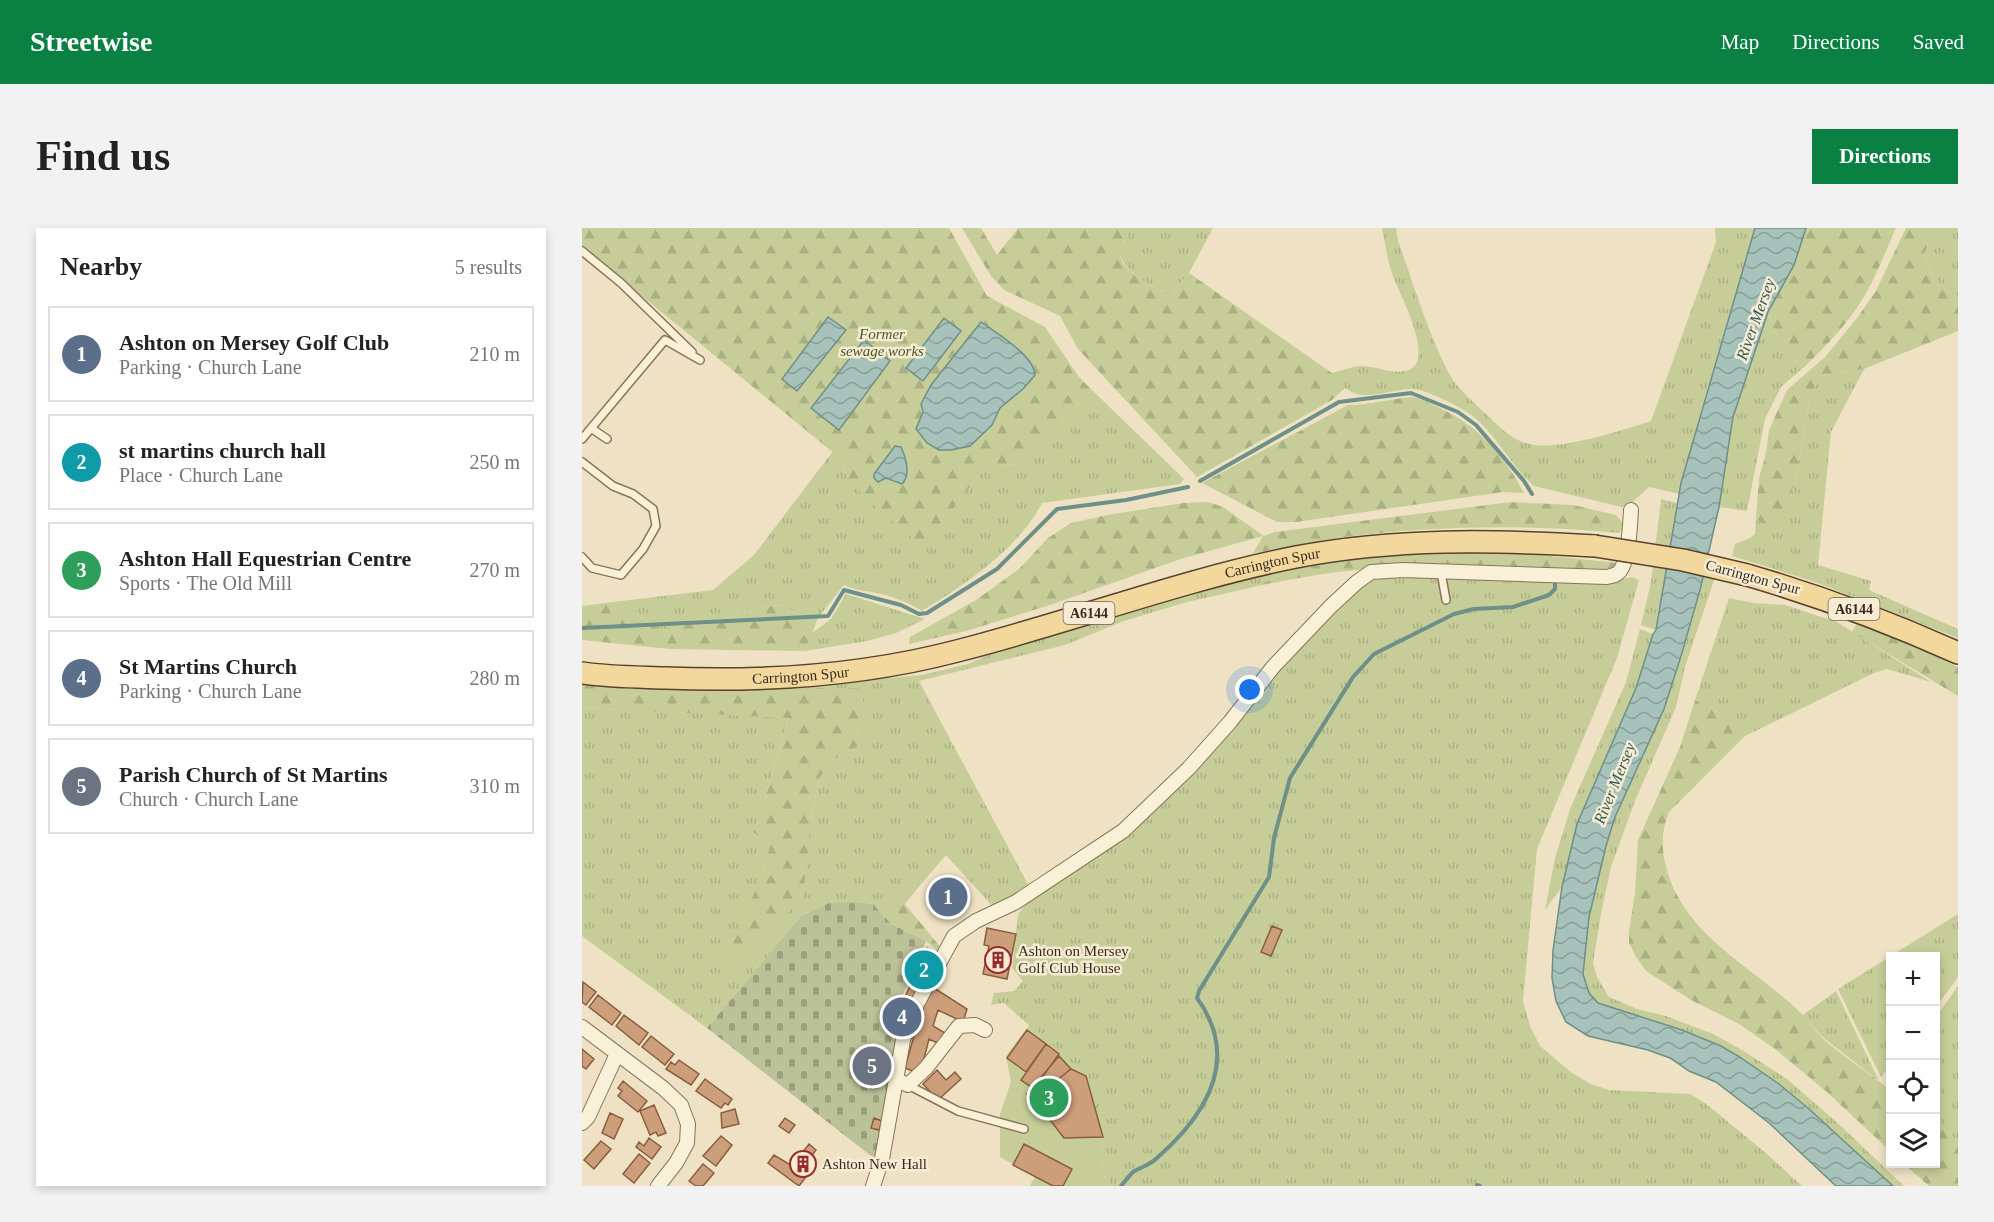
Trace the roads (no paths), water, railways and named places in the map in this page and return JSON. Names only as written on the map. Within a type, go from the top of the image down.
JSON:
[{"type":"main road","name":"Carrington Spur","points":[[582,673],[720,681],[811,676],[881,667],[955,652],[1227,573],[1298,557],[1370,547],[1453,540],[1595,546],[1683,560],[1747,575],[1812,594],[1875,616],[1958,653]]},
{"type":"street","points":[[873,1186],[902,1082],[899,1061],[910,1021],[954,936],[976,921],[999,911],[1027,894],[1122,831],[1166,792],[1230,722],[1279,661],[1331,606],[1371,572],[1402,570],[1602,578],[1613,576],[1620,572],[1624,558],[1631,510]]},
{"type":"street","points":[[902,1082],[926,1068],[959,1026],[975,1024],[985,1030]]},
{"type":"street","points":[[582,1027],[674,1097],[685,1114],[688,1124],[687,1143],[676,1163],[658,1186]]},
{"type":"street","points":[[582,1123],[588,1118],[617,1054]]},
{"type":"lane","points":[[582,251],[621,283],[700,360],[665,340],[582,439]]},
{"type":"lane","points":[[591,428],[607,440]]},
{"type":"lane","points":[[582,462],[612,486],[633,494],[653,510],[656,526],[643,549],[621,575],[592,568],[582,557]]},
{"type":"lane","points":[[1441,572],[1446,600]]},
{"type":"lane","points":[[902,1082],[958,1111],[1024,1129]]},
{"type":"water","name":"River Mersey","points":[[1755,228],[1806,228],[1794,265],[1768,312],[1733,417],[1719,507],[1700,590],[1664,709],[1615,817],[1606,846],[1589,917],[1583,974],[1589,993],[1598,1003],[1682,1030],[1721,1046],[1779,1084],[1893,1186],[1836,1186],[1769,1123],[1716,1082],[1689,1071],[1670,1058],[1648,1050],[1588,1036],[1566,1022],[1556,1001],[1552,978],[1553,950],[1562,887],[1577,824],[1636,688],[1656,630],[1681,483]]},
{"type":"water","points":[[828,317],[846,330],[797,391],[782,379]]},
{"type":"water","points":[[944,318],[961,331],[923,381],[906,368]]},
{"type":"water","points":[[981,322],[1021,352],[1033,367],[1035,375],[1024,388],[1000,408],[992,425],[970,446],[939,450],[927,443],[916,429],[923,412],[921,404],[931,385]]},
{"type":"water","points":[[864,340],[890,361],[839,430],[811,408]]},
{"type":"water","points":[[895,446],[901,447],[905,456],[907,471],[905,480],[902,484],[886,478],[878,482],[874,474]]},
{"type":"waterway","points":[[1200,481],[1339,402],[1411,393],[1458,412],[1476,425],[1524,481],[1532,494]]},
{"type":"waterway","points":[[583,628],[828,616],[844,590],[901,605],[919,614],[927,613],[997,569],[1057,509],[1126,500],[1188,487]]},
{"type":"waterway","points":[[1121,1186],[1133,1172],[1154,1160],[1175,1141],[1203,1105],[1212,1085],[1217,1064],[1216,1043],[1210,1021],[1197,998],[1199,991],[1269,877],[1274,838],[1290,778],[1353,677],[1374,654],[1454,614],[1474,609],[1513,607],[1549,595],[1555,589],[1555,583]]},
{"type":"place","name":"Ashton on Mersey Golf Club","points":[[948,897]]},
{"type":"place","name":"Ashton on Mersey Golf Club House","points":[[998,960]]},
{"type":"place","name":"st martins church hall","points":[[924,970]]},
{"type":"place","name":"St Martins Church","points":[[902,1017]]},
{"type":"place","name":"Parish Church of St Martins","points":[[872,1066]]},
{"type":"place","name":"Ashton Hall Equestrian Centre","points":[[1049,1098]]},
{"type":"place","name":"Ashton New Hall","points":[[803,1164]]},
{"type":"park label","name":"Former sewage works","points":[[882,342]]}]
